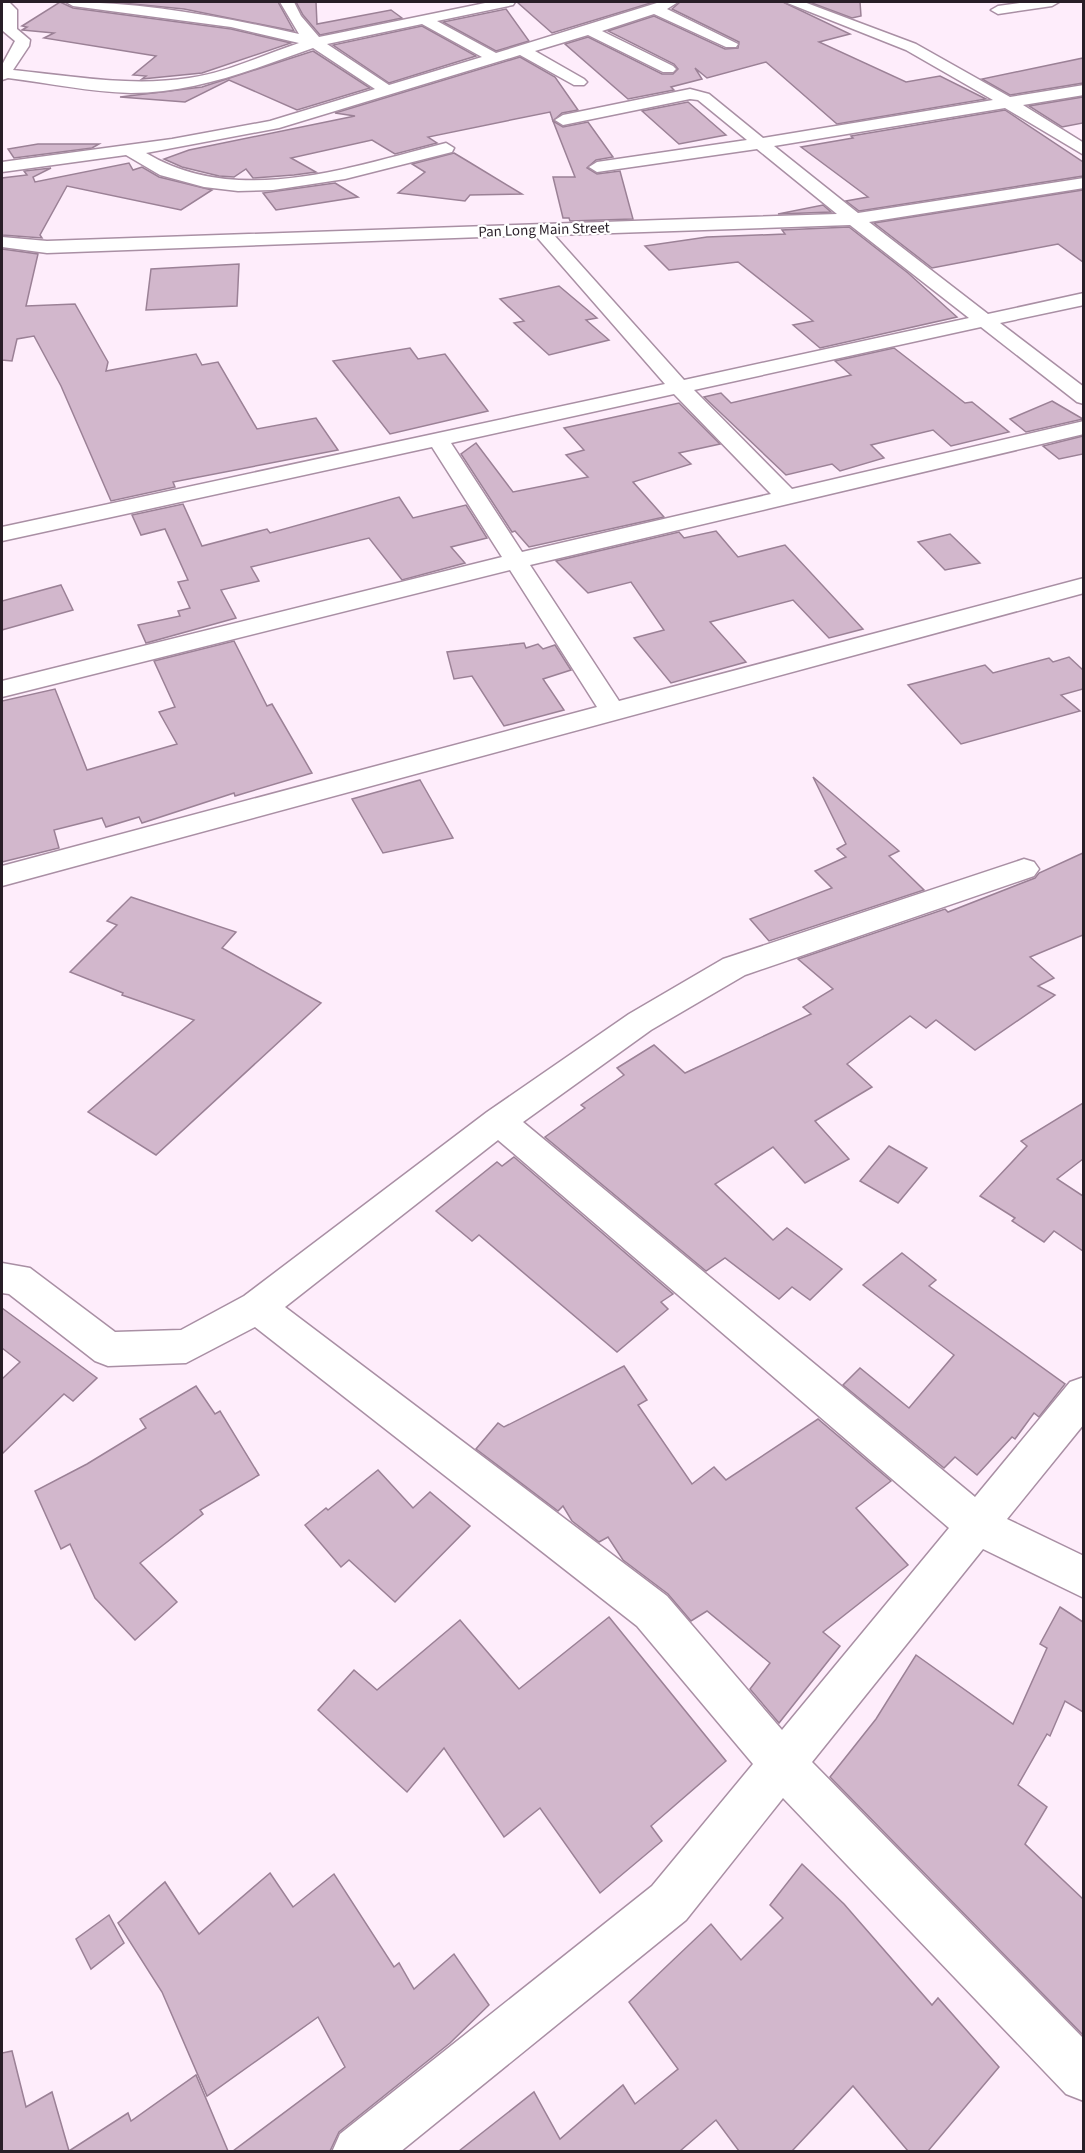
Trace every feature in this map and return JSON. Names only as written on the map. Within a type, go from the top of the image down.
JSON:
[{"type":"street","points":[[2,2],[10,10],[10,31],[23,40],[22,46],[3,74],[147,88],[217,77],[315,42],[508,2]]},
{"type":"street","points":[[74,2],[231,23],[315,42]]},
{"type":"street","points":[[287,2],[291,14],[315,42],[388,91]]},
{"type":"street","points":[[4,164],[131,150],[273,125],[520,48],[589,30],[671,2]]},
{"type":"street","points":[[792,2],[911,47],[1010,103],[1083,150]]},
{"type":"street","points":[[998,10],[1052,2]]},
{"type":"street","points":[[655,9],[731,44]]},
{"type":"street","points":[[424,20],[492,57]]},
{"type":"street","points":[[589,30],[668,69]]},
{"type":"street","points":[[520,48],[579,82]]},
{"type":"street","points":[[597,167],[640,163],[1083,90]]},
{"type":"street","points":[[563,120],[696,94],[762,142],[854,219],[987,320],[1083,398]]},
{"type":"street","points":[[131,150],[170,173],[214,184],[238,186],[308,179],[446,148]]},
{"type":"street","name":"Pan Long Main Street","points":[[2,243],[47,247],[854,219],[1083,183]]},
{"type":"street","points":[[540,230],[680,387],[787,497]]},
{"type":"street","points":[[2,534],[1083,299]]},
{"type":"street","points":[[2,689],[516,561],[1083,427]]},
{"type":"street","points":[[438,439],[612,711]]},
{"type":"street","points":[[2,876],[1083,585]]},
{"type":"street","points":[[2,1278],[17,1279],[108,1349],[186,1346],[257,1307],[499,1121],[640,1022],[734,967],[1024,869]]},
{"type":"street","points":[[499,1121],[977,1525],[1083,1578]]},
{"type":"street","points":[[257,1307],[652,1611],[782,1764],[1083,2076]]},
{"type":"street","points":[[358,2151],[669,1903],[1083,1394]]},
{"type":"building","points":[[60,2],[73,8],[231,29],[291,43],[202,73],[142,79],[146,76],[133,75],[156,56],[44,38],[54,33],[22,30],[27,27],[22,26]]},
{"type":"building","points":[[112,2],[278,2],[294,31],[184,9]]},
{"type":"building","points":[[296,2],[316,2],[317,24],[391,10],[402,18],[320,35],[303,15]]},
{"type":"building","points":[[517,2],[654,2],[552,33]]},
{"type":"building","points":[[680,2],[783,2],[850,34],[819,42],[906,82],[940,76],[986,99],[837,124],[766,62],[707,78],[695,68],[702,79],[671,87],[674,90],[628,99],[565,44],[588,37],[662,74],[673,74],[678,69],[674,64],[608,31],[654,16],[725,49],[738,48],[739,42],[672,9]]},
{"type":"building","points":[[809,2],[860,2],[861,16],[852,18]]},
{"type":"building","points":[[506,9],[529,41],[496,51],[443,22]]},
{"type":"building","points":[[422,26],[476,56],[389,83],[333,45]]},
{"type":"building","points":[[313,51],[370,88],[297,110],[229,80],[185,102],[120,97],[202,87]]},
{"type":"building","points":[[520,57],[555,77],[578,110],[562,113],[553,121],[550,112],[428,137],[437,143],[395,154],[372,140],[291,158],[316,172],[294,175],[253,178],[246,169],[234,177],[219,176],[182,167],[164,159],[189,150],[355,116],[335,113]]},
{"type":"building","points":[[1083,58],[1083,83],[1010,95],[982,79]]},
{"type":"building","points":[[1083,97],[1083,123],[1062,127],[1029,106]]},
{"type":"building","points":[[688,102],[726,135],[679,144],[642,111]]},
{"type":"building","points":[[1005,110],[1083,162],[1083,176],[859,211],[846,201],[868,197],[801,147],[853,138],[851,136]]},
{"type":"building","points":[[553,121],[563,127],[588,122],[613,157],[596,160],[587,168],[597,174],[620,171],[633,219],[570,221],[569,218],[563,218],[553,177],[575,177]]},
{"type":"building","points":[[38,144],[99,144],[92,148],[14,158],[8,149]]},
{"type":"building","points":[[454,153],[522,194],[470,195],[465,201],[398,193],[425,172],[412,164]]},
{"type":"building","points":[[129,163],[133,170],[142,167],[159,177],[212,190],[181,210],[67,186],[40,235],[42,238],[2,235],[2,178],[27,175],[24,171],[51,168],[33,177],[35,182]]},
{"type":"building","points":[[335,183],[358,197],[276,210],[263,193]]},
{"type":"building","points":[[1083,190],[1083,262],[1058,244],[932,268],[874,223]]},
{"type":"building","points":[[823,205],[831,212],[778,214]]},
{"type":"building","points":[[849,227],[908,273],[957,317],[820,348],[793,325],[813,321],[738,262],[669,270],[645,246],[707,237],[785,234],[782,230]]},
{"type":"building","points":[[2,249],[38,254],[26,306],[75,304],[108,362],[106,371],[196,354],[202,365],[218,362],[257,429],[316,418],[338,450],[173,482],[175,487],[111,501],[61,386],[34,336],[17,339],[12,361],[2,360]]},
{"type":"building","points":[[239,264],[237,306],[146,310],[151,269]]},
{"type":"building","points":[[559,286],[597,318],[586,320],[609,340],[549,355],[514,323],[524,321],[500,299]]},
{"type":"building","points":[[410,348],[418,359],[445,354],[488,411],[390,434],[333,361]]},
{"type":"building","points":[[894,348],[965,403],[972,402],[1009,432],[951,446],[933,430],[871,445],[884,458],[840,471],[832,464],[786,475],[704,397],[721,393],[731,403],[851,375],[835,361]]},
{"type":"building","points":[[1052,401],[1083,419],[1026,432],[1010,419]]},
{"type":"building","points":[[679,403],[720,444],[679,453],[691,464],[633,482],[664,517],[529,547],[515,531],[512,532],[461,454],[476,443],[513,492],[588,477],[566,455],[584,450],[564,428]]},
{"type":"building","points":[[1083,436],[1083,454],[1059,459],[1043,446]]},
{"type":"building","points":[[399,497],[413,518],[466,505],[487,538],[451,547],[465,563],[402,580],[369,538],[251,567],[259,581],[221,590],[236,618],[146,643],[138,625],[180,616],[178,611],[190,608],[178,582],[188,580],[165,529],[141,535],[132,515],[183,504],[202,546],[267,529],[270,533]]},
{"type":"building","points":[[716,531],[738,557],[785,545],[863,629],[829,638],[793,600],[710,622],[746,662],[671,683],[634,638],[664,630],[631,582],[588,593],[556,561],[679,532],[684,538]]},
{"type":"building","points":[[950,534],[980,563],[945,570],[918,542]]},
{"type":"building","points":[[61,585],[73,610],[2,630],[2,601]]},
{"type":"building","points":[[234,641],[267,706],[272,704],[312,773],[235,796],[234,793],[142,823],[139,817],[106,827],[102,818],[54,830],[59,848],[2,862],[2,701],[55,689],[87,770],[177,744],[159,712],[175,707],[154,661]]},
{"type":"building","points":[[524,643],[526,648],[538,644],[543,649],[555,645],[571,670],[543,679],[564,710],[504,726],[472,676],[454,679],[447,652]]},
{"type":"building","points":[[1069,657],[1083,670],[1083,689],[1061,695],[1080,711],[961,744],[908,685],[985,665],[993,673],[1049,658],[1053,662]]},
{"type":"building","points":[[813,777],[899,851],[889,856],[924,890],[769,941],[750,919],[832,888],[815,871],[846,857],[837,849],[846,844]]},
{"type":"building","points":[[420,780],[453,838],[383,853],[352,799]]},
{"type":"building","points":[[1083,853],[1083,935],[1030,957],[1054,978],[1038,986],[1055,995],[975,1050],[936,1020],[926,1028],[910,1016],[847,1064],[872,1087],[815,1121],[849,1159],[805,1183],[773,1147],[715,1184],[773,1240],[787,1228],[842,1269],[810,1300],[792,1287],[779,1299],[725,1258],[706,1271],[545,1137],[585,1108],[581,1105],[624,1075],[617,1068],[654,1045],[685,1073],[811,1014],[803,1007],[833,989],[798,959],[945,909],[948,912],[1035,878],[1039,873]]},
{"type":"building","points":[[131,897],[236,932],[222,948],[321,1003],[156,1155],[88,1112],[194,1020],[122,995],[123,993],[70,972],[117,925],[107,921]]},
{"type":"building","points":[[1083,1103],[1083,1159],[1057,1179],[1083,1196],[1083,1251],[1054,1231],[1044,1242],[1012,1221],[1015,1218],[980,1196],[1027,1146],[1021,1141]]},
{"type":"building","points":[[889,1146],[927,1168],[898,1203],[860,1181]]},
{"type":"building","points":[[514,1157],[673,1294],[661,1302],[668,1309],[617,1352],[479,1235],[472,1241],[436,1211],[497,1162],[502,1166]]},
{"type":"building","points":[[902,1253],[936,1280],[929,1286],[1065,1384],[1039,1417],[1034,1413],[1015,1439],[1012,1437],[977,1475],[955,1457],[944,1468],[843,1385],[860,1368],[909,1408],[954,1355],[863,1285]]},
{"type":"building","points":[[2,1308],[97,1378],[73,1401],[64,1394],[2,1454],[2,1379],[20,1362],[2,1348]]},
{"type":"building","points":[[624,1366],[647,1400],[638,1405],[692,1484],[714,1467],[726,1480],[818,1419],[891,1481],[856,1508],[908,1565],[823,1632],[840,1646],[779,1723],[750,1689],[770,1663],[707,1611],[691,1621],[668,1594],[623,1560],[608,1537],[599,1542],[572,1521],[563,1506],[558,1511],[476,1449],[498,1423],[504,1427]]},
{"type":"building","points":[[196,1386],[215,1414],[220,1411],[259,1475],[200,1510],[203,1514],[140,1563],[177,1602],[135,1640],[95,1598],[70,1544],[61,1549],[35,1491],[87,1464],[146,1428],[140,1419]]},
{"type":"building","points":[[378,1470],[413,1508],[430,1492],[470,1526],[395,1602],[349,1560],[341,1567],[305,1525],[326,1508],[328,1510]]},
{"type":"building","points":[[1060,1607],[1083,1622],[1083,1712],[1065,1701],[1050,1736],[1047,1734],[1018,1785],[1047,1807],[1025,1844],[1083,1899],[1083,2035],[830,1777],[876,1719],[916,1655],[1013,1724],[1047,1648],[1040,1644]]},
{"type":"building","points":[[609,1617],[726,1761],[651,1826],[662,1841],[600,1893],[540,1808],[504,1837],[444,1748],[407,1792],[318,1710],[354,1670],[377,1690],[460,1620],[519,1689]]},
{"type":"building","points":[[802,1864],[844,1904],[932,2005],[938,1998],[999,2067],[928,2151],[908,2151],[853,2086],[792,2151],[739,2151],[716,2120],[680,2151],[459,2151],[534,2092],[560,2139],[623,2085],[635,2104],[678,2069],[629,2002],[711,1924],[741,1960],[783,1918],[770,1905]]},
{"type":"building","points":[[270,1873],[293,1907],[334,1874],[394,1967],[399,1963],[414,1989],[454,1954],[489,2005],[450,2043],[339,2132],[330,2151],[233,2151],[345,2067],[318,2017],[207,2096],[162,1992],[118,1923],[165,1882],[199,1934]]},
{"type":"building","points":[[109,1915],[124,1943],[91,1969],[76,1939]]},
{"type":"building","points":[[12,2051],[26,2107],[52,2092],[69,2151],[2,2151],[2,2053]]},
{"type":"building","points":[[196,2075],[228,2151],[69,2151],[128,2113],[131,2121]]}]
